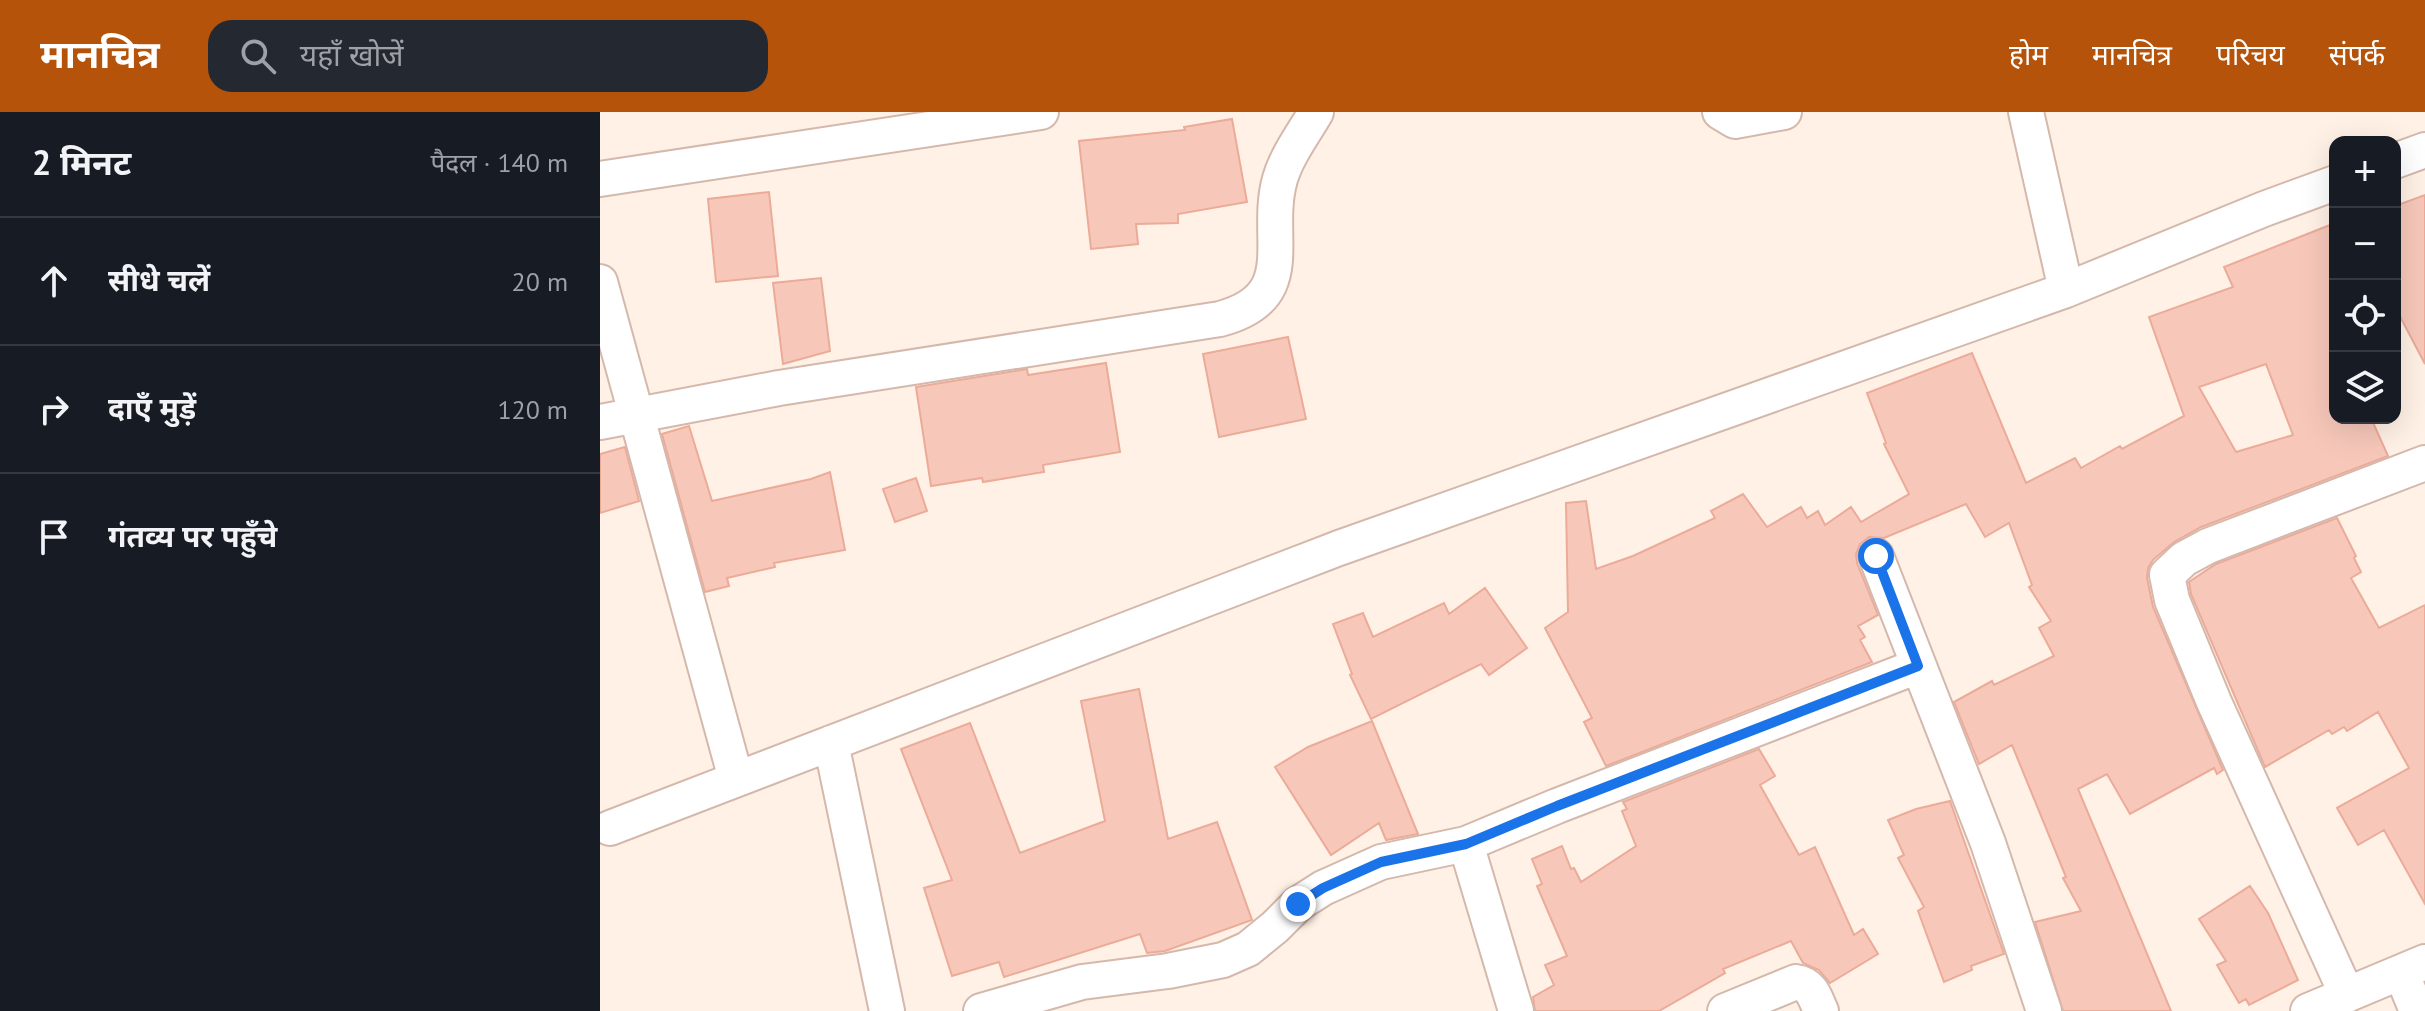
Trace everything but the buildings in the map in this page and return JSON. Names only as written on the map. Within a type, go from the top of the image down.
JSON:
[{"type":"street","points":[[600,179],[1041,112]]},
{"type":"street","points":[[600,422],[779,388],[1240,314],[1252,307],[1271,285],[1280,178],[1316,112]]},
{"type":"street","points":[[1720,112],[1735,121],[1784,112]]},
{"type":"street","points":[[2026,112],[2066,290]]},
{"type":"street","points":[[2401,159],[2425,150]]},
{"type":"street","points":[[610,828],[1339,548],[2066,290],[2329,185]]},
{"type":"street","points":[[602,298],[736,779]]},
{"type":"street","points":[[2347,995],[2214,702],[2172,600],[2167,575],[2184,559],[2208,546],[2425,463]]},
{"type":"street","points":[[1876,556],[1988,843],[2044,1011]]},
{"type":"street","points":[[981,1011],[1082,982],[1223,960],[1248,949],[1298,904],[1323,888],[1381,862],[1466,844],[1918,666]]},
{"type":"street","points":[[831,743],[887,1011]]},
{"type":"street","points":[[1466,844],[1516,1011]]},
{"type":"street","points":[[2308,1011],[2413,967],[2417,1011]]},
{"type":"street","points":[[1725,1011],[1796,982],[1810,988],[1821,1011]]},
{"type":"route","points":[[1298,904],[1323,888],[1381,862],[1466,844],[1918,666],[1876,556]]}]
